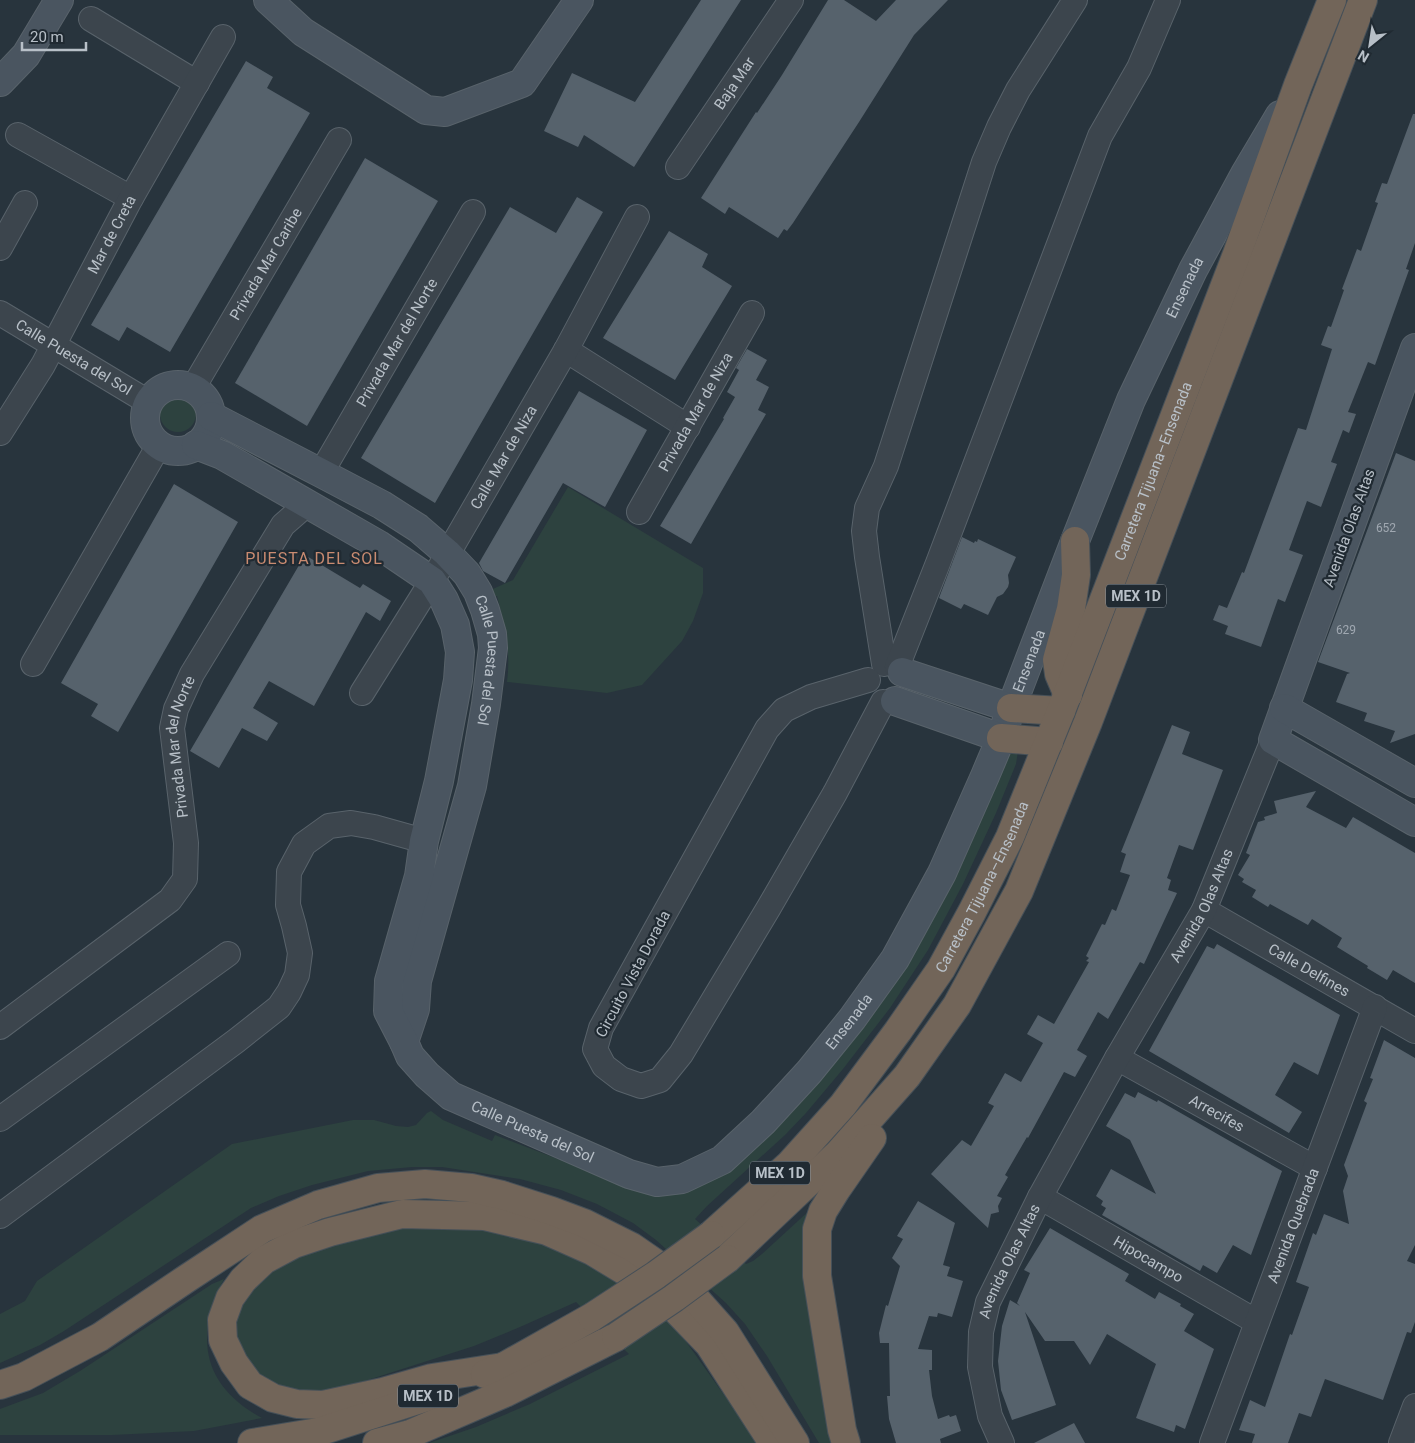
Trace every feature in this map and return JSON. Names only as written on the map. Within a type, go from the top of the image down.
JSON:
[{"type":"highway","name":"Carretera Tijuana–Ensenada","points":[[252,1443],[318,1432],[416,1401],[503,1367],[592,1317],[656,1275],[711,1235],[789,1165],[843,1105],[941,969],[1010,837],[1049,742],[1237,254],[1298,85],[1332,0]]},
{"type":"highway","name":"Carretera Tijuana–Ensenada","points":[[378,1443],[410,1434],[505,1393],[616,1337],[727,1259],[838,1154],[907,1076],[957,1005],[1019,891],[1088,722],[1363,0]]},
{"type":"highway","points":[[1011,708],[1064,703],[1056,660],[1071,608],[1076,575],[1075,541]]},
{"type":"highway","points":[[1001,738],[1049,742]]},
{"type":"highway","points":[[846,1443],[842,1430],[817,1276],[816,1229],[823,1211],[869,1142],[907,1076]]},
{"type":"highway","points":[[0,1385],[24,1377],[100,1337],[186,1278],[262,1230],[318,1204],[378,1188],[425,1184],[471,1188],[494,1193],[560,1214],[632,1247],[676,1278],[724,1332],[795,1443]]},
{"type":"highway","points":[[503,1367],[432,1378],[383,1392],[323,1405],[297,1404],[273,1398],[250,1385],[234,1364],[223,1340],[222,1320],[230,1298],[243,1280],[264,1260],[294,1244],[330,1232],[402,1214],[484,1216],[547,1231],[592,1251],[658,1291],[709,1344],[773,1443]]},
{"type":"street","points":[[0,82],[26,55],[59,0]]},
{"type":"street","points":[[268,0],[303,32],[426,110],[446,112],[522,83],[578,0]]},
{"type":"street","name":"Baja Mar","points":[[678,167],[791,0]]},
{"type":"street","points":[[888,671],[867,558],[864,531],[868,508],[886,466],[984,162],[1018,90],[1075,0]]},
{"type":"street","points":[[1001,738],[950,720],[877,700],[871,695],[868,688],[888,671],[938,563],[1100,136],[1139,68],[1168,0]]},
{"type":"street","points":[[91,19],[197,83]]},
{"type":"street","name":"Mar de Creta","points":[[0,434],[43,365],[131,198],[223,37]]},
{"type":"street","name":"Ensenada","points":[[682,1179],[722,1160],[763,1122],[809,1072],[852,1019],[895,959],[942,873],[1001,738],[1075,541],[1131,400],[1188,278],[1245,174],[1298,85]]},
{"type":"street","points":[[18,135],[131,198]]},
{"type":"street","name":"Privada Mar Caribe","points":[[193,388],[339,140]]},
{"type":"street","points":[[0,248],[25,203]]},
{"type":"street","name":"Privada Mar del Norte","points":[[321,473],[473,212]]},
{"type":"street","name":"Calle Mar de Niza","points":[[362,693],[432,581],[566,350],[637,217]]},
{"type":"street","name":"Calle Puesta del Sol","points":[[0,313],[148,402]]},
{"type":"street","name":"Privada Mar de Niza","points":[[640,512],[752,313]]},
{"type":"street","name":"Avenida Olas Altas","points":[[1002,1443],[990,1416],[980,1367],[981,1332],[988,1302],[1040,1197],[1117,1058],[1204,910],[1273,740],[1415,348]]},
{"type":"street","points":[[566,350],[688,427]]},
{"type":"street","points":[[180,384],[193,388],[202,395],[208,405],[211,416],[207,432],[196,446],[184,450],[171,450],[159,445],[150,437],[145,426],[144,414],[148,402],[156,392],[168,386],[180,384]]},
{"type":"street","name":"Calle Puesta del Sol","points":[[211,416],[382,506],[418,528],[467,574],[478,592],[485,610],[492,634],[493,648],[486,704],[472,786],[417,981],[415,1009],[404,1042]]},
{"type":"street","points":[[33,664],[159,445]]},
{"type":"street","name":"Calle Puesta del Sol","points":[[196,446],[222,455],[378,545],[432,581],[444,600],[455,625],[460,652],[458,680],[439,781],[424,841],[419,876],[389,981],[388,1011],[410,1056],[426,1075],[451,1096],[629,1174],[657,1182],[682,1179]]},
{"type":"street","name":"Privada Mar del Norte","points":[[0,1028],[170,900],[185,879],[186,843],[172,728],[176,709],[192,674],[283,525],[307,504]]},
{"type":"street","points":[[888,671],[1011,708]]},
{"type":"street","points":[[888,671],[906,678],[905,692],[901,697],[889,702]]},
{"type":"street","name":"Circuito Vista Dorada","points":[[888,671],[811,697],[784,710],[768,729],[601,1028],[595,1049],[604,1066],[621,1079],[641,1086],[660,1080],[681,1054],[889,702]]},
{"type":"street","points":[[950,720],[959,691]]},
{"type":"street","points":[[1284,708],[1415,783]]},
{"type":"street","points":[[1273,740],[1415,822]]},
{"type":"street","points":[[439,781],[472,786]]},
{"type":"street","points":[[0,1216],[279,1007],[297,975],[300,953],[288,905],[289,872],[304,844],[329,826],[351,822],[424,841]]},
{"type":"street","name":"Calle Delfines","points":[[1204,910],[1415,1030]]},
{"type":"street","points":[[0,1119],[228,954]]},
{"type":"street","name":"Avenida Quebrada","points":[[1212,1443],[1375,1007]]},
{"type":"street","name":"Arrecifes","points":[[1117,1058],[1315,1168]]},
{"type":"street","name":"Hipocampo","points":[[1040,1197],[1257,1322]]},
{"type":"street","points":[[1401,1443],[1415,1406]]},
{"type":"green space","points":[[178,396],[185,397],[191,401],[195,407],[195,421],[191,427],[185,431],[178,432],[171,431],[165,427],[161,421],[160,414],[161,407],[165,401],[171,397]]},
{"type":"green space","points":[[568,487],[703,568],[703,593],[693,621],[682,641],[642,685],[607,693],[507,682],[508,649],[497,596],[483,599],[484,593],[513,580]]},
{"type":"green space","points":[[999,751],[1018,751],[1016,764],[996,813],[963,884],[928,950],[890,1008],[806,1113],[695,1219],[746,1264],[762,1254],[811,1209],[837,1443],[819,1443],[767,1356],[745,1324],[726,1303],[656,1240],[633,1223],[597,1204],[561,1190],[520,1179],[442,1167],[412,1167],[368,1171],[312,1185],[251,1208],[64,1331],[40,1345],[0,1363],[0,1314],[25,1301],[37,1281],[232,1144],[353,1120],[374,1120],[408,1127],[416,1125],[431,1111],[443,1120],[492,1141],[495,1135],[650,1194],[664,1195],[687,1188],[822,1069]]},
{"type":"green space","points":[[376,1227],[488,1229],[547,1245],[575,1255],[625,1284],[672,1322],[756,1443],[429,1443],[476,1427],[530,1404],[629,1354],[576,1302],[474,1346],[346,1387],[312,1395],[274,1390],[239,1357],[233,1318],[257,1273]]},
{"type":"green space","points":[[224,1279],[209,1320],[207,1340],[209,1358],[216,1375],[227,1391],[242,1405],[262,1418],[194,1431],[112,1435],[0,1435],[0,1409],[43,1393],[80,1371],[212,1284]]},
{"type":"building","points":[[701,0],[741,0],[634,167],[584,135],[578,147],[544,131],[572,73],[635,102]]},
{"type":"building","points":[[828,0],[844,0],[876,21],[896,0],[948,0],[914,35],[793,223],[787,231],[784,229],[778,238],[729,207],[725,214],[701,198],[782,75]]},
{"type":"building","points":[[246,61],[273,77],[267,88],[310,113],[170,352],[127,327],[119,341],[91,325]]},
{"type":"building","points":[[1413,114],[1415,114],[1415,243],[1406,269],[1409,270],[1375,365],[1368,362],[1348,412],[1356,414],[1349,433],[1343,430],[1331,462],[1337,464],[1321,507],[1307,501],[1289,550],[1303,555],[1285,602],[1278,599],[1261,647],[1225,634],[1228,626],[1213,620],[1219,605],[1227,608],[1242,572],[1244,573],[1298,428],[1306,430],[1332,349],[1321,345],[1328,326],[1331,327],[1344,290],[1342,289],[1357,249],[1361,251],[1378,203],[1375,202],[1382,183],[1387,184]]},
{"type":"building","points":[[365,158],[438,201],[307,426],[235,383]]},
{"type":"building","points":[[577,197],[603,212],[435,503],[361,458],[510,207],[556,233]]},
{"type":"building","points":[[669,231],[708,254],[702,267],[732,286],[675,380],[603,338]]},
{"type":"building","points":[[747,349],[767,360],[756,380],[769,387],[758,410],[766,414],[691,544],[660,526],[724,419],[735,397],[727,392],[739,370],[736,368]]},
{"type":"building","points":[[579,391],[647,430],[605,507],[563,483],[505,583],[483,571],[479,563]]},
{"type":"building","points":[[1396,453],[1415,461],[1415,734],[1390,743],[1395,731],[1364,721],[1367,713],[1336,702],[1347,674],[1350,673],[1318,662]]},
{"type":"building","points":[[174,484],[238,522],[118,732],[91,716],[98,704],[61,683]]},
{"type":"building","points":[[962,537],[974,543],[978,539],[1016,557],[1008,575],[1008,587],[1003,594],[997,597],[988,615],[964,604],[961,609],[939,598]]},
{"type":"building","points":[[305,555],[360,588],[363,584],[391,601],[380,621],[366,612],[314,706],[269,681],[253,708],[278,723],[267,741],[242,728],[219,768],[190,751]]},
{"type":"building","points":[[1172,725],[1190,732],[1182,754],[1223,770],[1193,850],[1179,845],[1167,878],[1171,880],[1168,890],[1177,893],[1144,964],[1140,962],[1108,1019],[1098,1012],[1077,1050],[1087,1056],[1075,1077],[1064,1072],[1028,1138],[1005,1175],[1008,1177],[997,1196],[1002,1198],[998,1206],[999,1212],[991,1214],[988,1228],[931,1174],[962,1140],[971,1146],[994,1106],[988,1103],[1005,1073],[1021,1082],[1043,1043],[1027,1034],[1038,1015],[1054,1024],[1089,962],[1086,961],[1089,958],[1086,956],[1102,924],[1105,925],[1112,909],[1116,911],[1130,875],[1120,872],[1126,854],[1121,852]]},
{"type":"building","points":[[1316,791],[1306,807],[1346,828],[1353,817],[1415,853],[1415,983],[1393,970],[1387,980],[1367,968],[1368,966],[1337,947],[1342,938],[1312,919],[1308,925],[1270,904],[1268,907],[1252,897],[1256,890],[1242,882],[1244,879],[1238,875],[1250,855],[1246,853],[1258,822],[1265,820],[1264,817],[1277,813],[1274,801]]},
{"type":"building","points":[[1217,944],[1340,1015],[1318,1075],[1294,1062],[1275,1095],[1302,1112],[1289,1133],[1149,1051],[1207,946],[1214,949]]},
{"type":"building","points":[[1384,1040],[1415,1058],[1415,1245],[1407,1261],[1415,1264],[1415,1322],[1411,1333],[1407,1332],[1383,1400],[1325,1379],[1311,1417],[1299,1413],[1288,1443],[1252,1443],[1255,1434],[1239,1430],[1250,1400],[1265,1407],[1290,1334],[1292,1335],[1309,1287],[1296,1282],[1313,1233],[1316,1235],[1324,1214],[1349,1224],[1343,1191],[1348,1176],[1344,1165],[1367,1103],[1364,1101],[1373,1079],[1370,1078]]},
{"type":"building","points":[[1138,1092],[1157,1102],[1158,1100],[1282,1171],[1251,1255],[1233,1245],[1217,1273],[1203,1265],[1200,1271],[1102,1215],[1106,1208],[1101,1205],[1103,1201],[1096,1196],[1111,1169],[1156,1194],[1130,1140],[1106,1126],[1125,1093],[1135,1098]]},
{"type":"building","points":[[918,1201],[955,1223],[943,1265],[950,1267],[947,1276],[963,1281],[952,1317],[938,1313],[937,1317],[929,1316],[918,1349],[932,1350],[932,1370],[929,1370],[932,1396],[938,1419],[949,1415],[950,1417],[956,1415],[961,1431],[940,1439],[941,1443],[896,1443],[889,1419],[887,1396],[890,1396],[889,1343],[880,1343],[879,1333],[886,1305],[888,1306],[900,1266],[892,1258],[903,1239],[897,1236]]},
{"type":"building","points":[[1050,1228],[1129,1274],[1125,1281],[1155,1299],[1159,1292],[1181,1304],[1180,1306],[1194,1314],[1184,1331],[1214,1349],[1185,1429],[1176,1425],[1174,1432],[1136,1418],[1156,1364],[1107,1334],[1090,1365],[1074,1341],[1045,1341],[1025,1312],[1056,1405],[1012,1420],[1001,1390],[998,1361],[1002,1326],[1010,1300],[1020,1306],[1017,1303],[1030,1273],[1024,1270]]},
{"type":"building","points":[[1074,1423],[1085,1443],[1034,1443]]},
{"type":"district","name":"PUESTA DEL SOL","points":[[314,558]]}]
